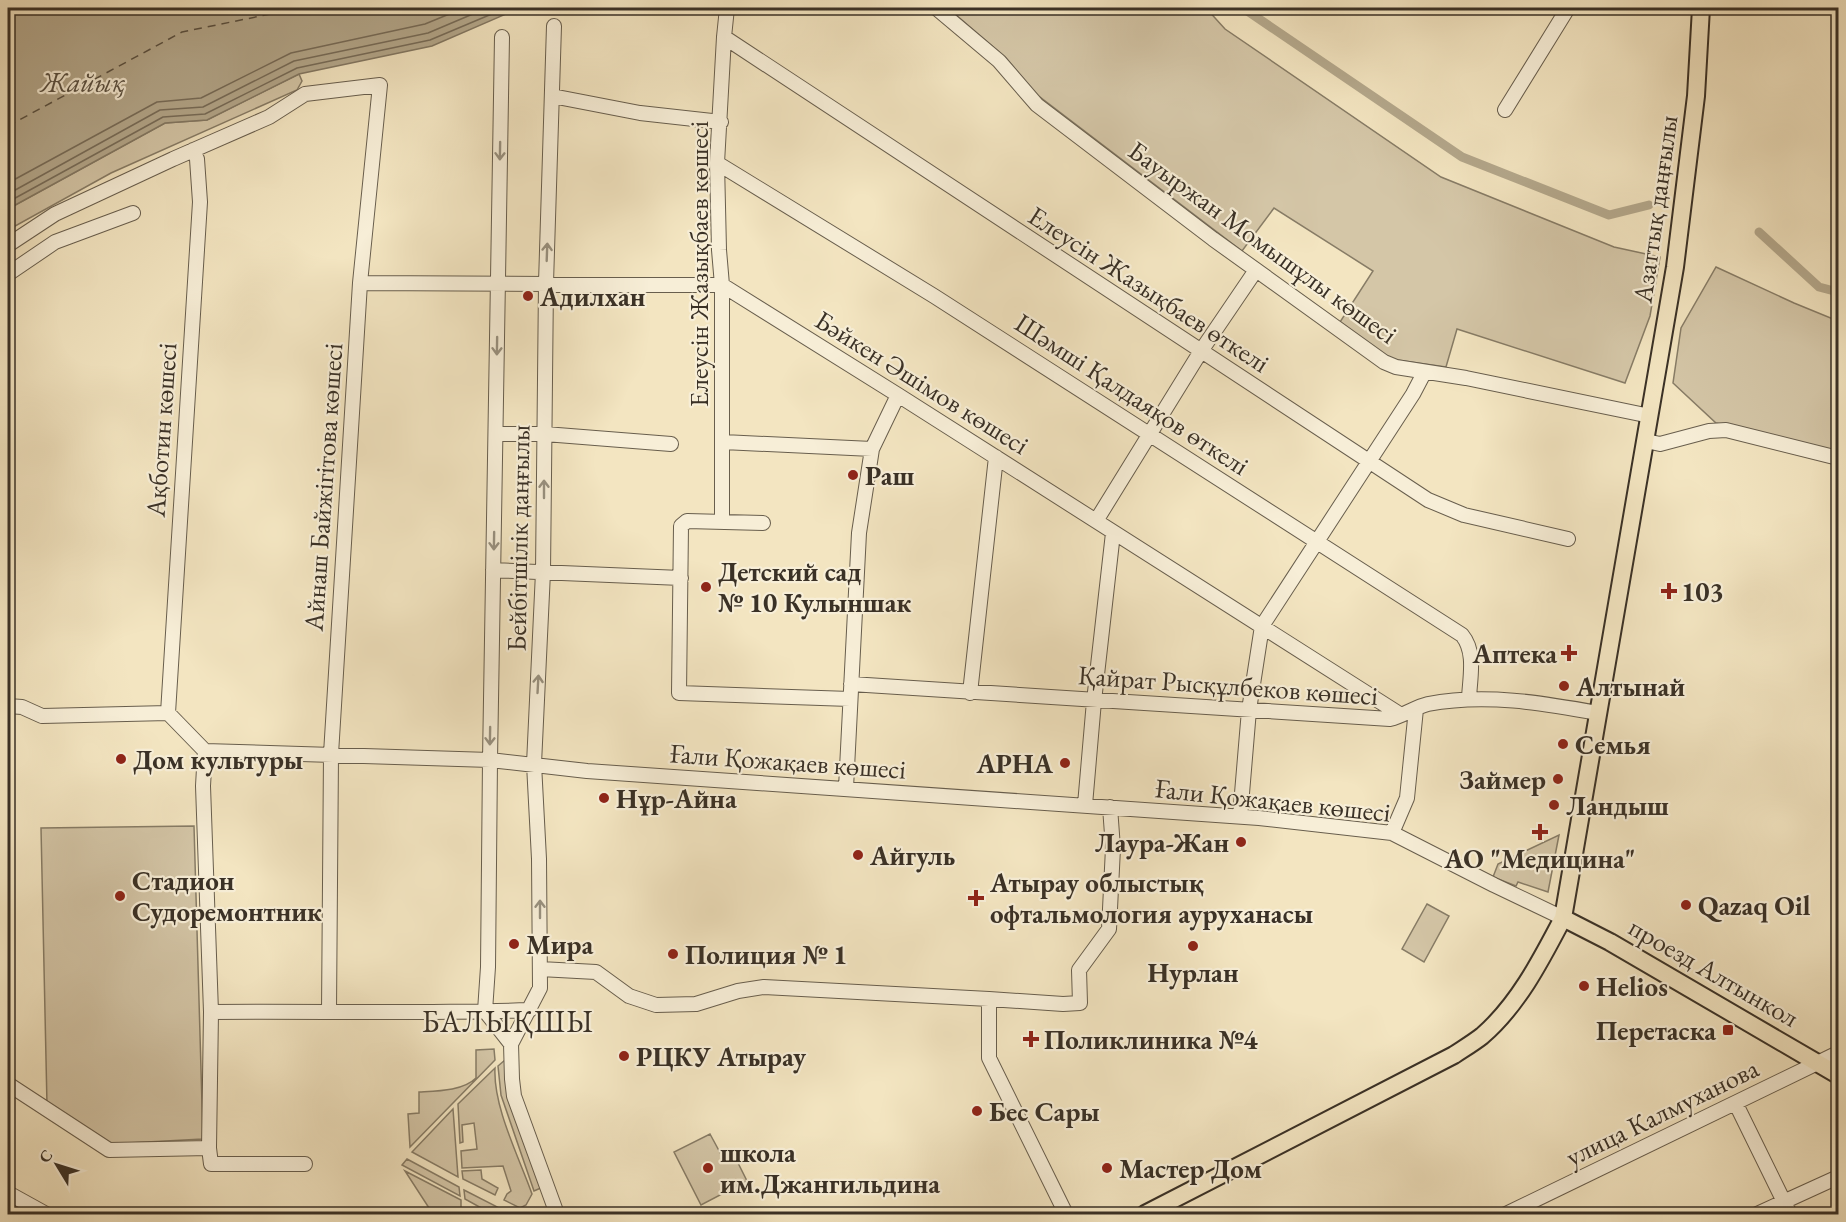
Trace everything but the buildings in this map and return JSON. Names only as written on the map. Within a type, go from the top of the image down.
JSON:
[{"type":"main road","name":"Азаттық даңғылы","points":[[1145,1215],[1444,1060],[1480,1037],[1506,1012],[1539,964],[1563,918],[1678,245],[1696,96],[1701,8]]},
{"type":"main road","name":"проезд Алтынкол","points":[[1563,918],[1610,942],[1839,1075]]},
{"type":"street","name":"Елеусін Жазықбаев көшесі","points":[[722,521],[722,285],[717,163],[727,8]]},
{"type":"street","name":"Бауыржан Момышұлы көшесі","points":[[936,8],[999,61],[1037,105],[1384,362],[1424,373],[1466,378],[1650,416]]},
{"type":"street","points":[[1505,110],[1568,8]]},
{"type":"street","name":"Бейбітшілік даңғылы","points":[[511,1044],[540,988],[539,870],[534,764],[543,572],[546,283],[554,26]]},
{"type":"street","name":"Елеусін Жазықбаев өткелі","points":[[724,37],[964,197],[1428,500],[1464,515],[1568,539]]},
{"type":"street","name":"Бейбітшілік даңғылы","points":[[485,1011],[488,967],[502,38]]},
{"type":"street","name":"Айнаш Байжігітова көшесі","points":[[194,150],[269,117],[305,94],[380,86],[360,283],[330,754],[329,1011]]},
{"type":"street","points":[[552,96],[640,113],[721,122]]},
{"type":"street","points":[[8,244],[55,214],[194,150]]},
{"type":"street","name":"Ақботин көшесі","points":[[168,713],[200,202],[197,159],[194,150]]},
{"type":"street","name":"Шәмші Қалдаяқов өткелі","points":[[717,163],[934,296],[1462,634],[1471,650],[1469,698]]},
{"type":"street","points":[[8,274],[55,242],[133,213]]},
{"type":"street","points":[[1096,521],[1202,351],[1257,270]]},
{"type":"street","points":[[360,283],[722,285]]},
{"type":"street","name":"Бәйкен Әшімов көшесі","points":[[722,285],[1401,715]]},
{"type":"street","points":[[1240,817],[1249,710],[1262,626],[1413,394],[1424,373]]},
{"type":"street","points":[[846,788],[859,533],[872,449],[898,395]]},
{"type":"street","points":[[1646,441],[1660,444],[1709,431],[1726,430],[1839,458]]},
{"type":"street","points":[[496,434],[671,444]]},
{"type":"street","points":[[723,442],[872,449]]},
{"type":"street","points":[[970,693],[996,457]]},
{"type":"street","points":[[764,523],[687,521],[681,526],[679,693],[850,699]]},
{"type":"street","points":[[1085,805],[1113,532]]},
{"type":"street","points":[[493,570],[681,578]]},
{"type":"street","name":"Қайрат Рысқұлбеков көшесі","points":[[851,684],[1390,719],[1428,704],[1469,698],[1538,702],[1598,713]]},
{"type":"street","points":[[8,706],[22,707],[42,716],[168,713],[205,750],[203,786],[212,1012],[209,1148],[211,1164],[305,1164]]},
{"type":"street","points":[[1392,833],[1407,798],[1416,709]]},
{"type":"street","name":"Ғали Қожақаев көшесі","points":[[205,750],[490,760],[598,772],[1240,817],[1392,833],[1488,883],[1563,918]]},
{"type":"street","points":[[540,969],[596,972],[629,996],[656,1005],[696,1004],[738,991],[764,987],[1063,1004],[1080,1003],[1079,970],[1109,929],[1113,848],[1110,807]]},
{"type":"street","points":[[989,999],[989,1058],[1066,1215]]},
{"type":"street","points":[[212,1012],[405,1013],[530,1010]]},
{"type":"street","points":[[485,1011],[511,1044],[514,1096],[558,1215]]},
{"type":"street","name":"улица Калмуханова","points":[[1506,1215],[1839,1053]]},
{"type":"street","points":[[8,1084],[109,1150],[209,1148]]},
{"type":"street","points":[[1736,1104],[1787,1208]]},
{"type":"street","points":[[1757,1215],[1787,1208],[1839,1177]]},
{"type":"street","points":[[8,1193],[46,1215]]},
{"type":"shaded area","points":[[948,8],[1206,8],[1225,29],[1441,177],[1614,247],[1660,257],[1650,316],[1625,383],[1457,329],[1446,367],[1390,359],[1340,322],[1373,271],[1274,208],[1242,251],[1036,94],[1006,58]]},
{"type":"shaded area","points":[[299,74],[302,81],[297,90],[111,173],[8,230],[8,209],[165,123],[207,120]]},
{"type":"shaded area","points":[[1716,267],[1838,321],[1838,454],[1716,423],[1673,383],[1681,328]]},
{"type":"shaded area","name":"Стадион Судоремонтник","points":[[194,826],[203,1139],[109,1144],[47,1105],[41,828]]},
{"type":"shaded area","points":[[1559,835],[1548,892],[1518,882],[1516,886],[1493,877],[1498,864]]},
{"type":"shaded area","points":[[1427,904],[1449,916],[1424,962],[1402,949]]},
{"type":"shaded area","points":[[494,1049],[495,1060],[410,1147],[408,1114],[419,1113],[419,1092],[449,1090],[471,1082],[476,1078],[476,1050]]},
{"type":"shaded area","points":[[505,1060],[508,1098],[543,1187],[534,1191],[501,1095],[498,1066]]},
{"type":"shaded area","points":[[495,1068],[495,1083],[502,1115],[532,1194],[526,1205],[520,1208],[504,1200],[511,1191],[503,1166],[462,1168],[461,1151],[477,1149],[474,1123],[462,1125],[463,1142],[460,1143],[458,1104]]},
{"type":"shaded area","points":[[453,1109],[458,1177],[412,1152]]},
{"type":"shaded area","points":[[710,1134],[723,1158],[733,1153],[747,1181],[701,1205],[674,1152]]},
{"type":"shaded area","points":[[407,1159],[459,1187],[460,1196],[402,1165]]},
{"type":"shaded area","points":[[481,1170],[482,1179],[498,1188],[495,1195],[463,1179],[462,1171]]},
{"type":"shaded area","points":[[405,1171],[461,1200],[461,1214],[431,1214]]},
{"type":"shaded area","points":[[464,1190],[511,1214],[492,1214],[465,1199]]},
{"type":"water","name":"Жайық","points":[[8,8],[537,8],[513,11],[432,46],[299,74],[207,120],[165,123],[8,209]]},
{"type":"waterway","points":[[1243,8],[1462,157],[1609,215],[1649,205]]},
{"type":"waterway","points":[[1759,232],[1819,287],[1838,292]]},
{"type":"ferry route","points":[[8,126],[182,32],[300,8]]},
{"type":"place","name":"Адилхан","points":[[528,296]]},
{"type":"place","name":"Раш","points":[[853,475]]},
{"type":"place","name":"Детский сад № 10 Кулыншак","points":[[706,587]]},
{"type":"place","name":"103","points":[[1669,591]]},
{"type":"place","name":"Аптека","points":[[1569,653]]},
{"type":"place","name":"Алтынай","points":[[1564,686]]},
{"type":"place","name":"Семья","points":[[1563,744]]},
{"type":"place","name":"Дом культуры","points":[[121,759]]},
{"type":"place","name":"АРНА","points":[[1065,763]]},
{"type":"place","name":"Займер","points":[[1558,779]]},
{"type":"place","name":"Нұр-Айна","points":[[604,798]]},
{"type":"place","name":"Ландыш","points":[[1554,805]]},
{"type":"place","name":"АО \"Медицина\"","points":[[1540,832]]},
{"type":"place","name":"Лаура-Жан","points":[[1241,842]]},
{"type":"place","name":"Айгуль","points":[[858,855]]},
{"type":"place","name":"Стадион Судоремонтник","points":[[120,896]]},
{"type":"place","name":"Атырау облыстық офтальмология ауруханасы","points":[[976,898]]},
{"type":"place","name":"Qazaq Oil","points":[[1686,905]]},
{"type":"place","name":"Мира","points":[[514,944]]},
{"type":"place","name":"Нурлан","points":[[1193,946]]},
{"type":"place","name":"Полиция № 1","points":[[673,954]]},
{"type":"place","name":"Helios","points":[[1584,986]]},
{"type":"place","name":"Перетаска","points":[[1728,1030]]},
{"type":"place","name":"Поликлиника №4","points":[[1031,1039]]},
{"type":"place","name":"РЦКУ Атырау","points":[[624,1056]]},
{"type":"place","name":"Бес Сары","points":[[977,1111]]},
{"type":"place","name":"школа им.Джангильдина","points":[[708,1168]]},
{"type":"place","name":"Мастер Дом","points":[[1107,1168]]},
{"type":"district","name":"БАЛЫҚШЫ","points":[[508,1021]]}]
